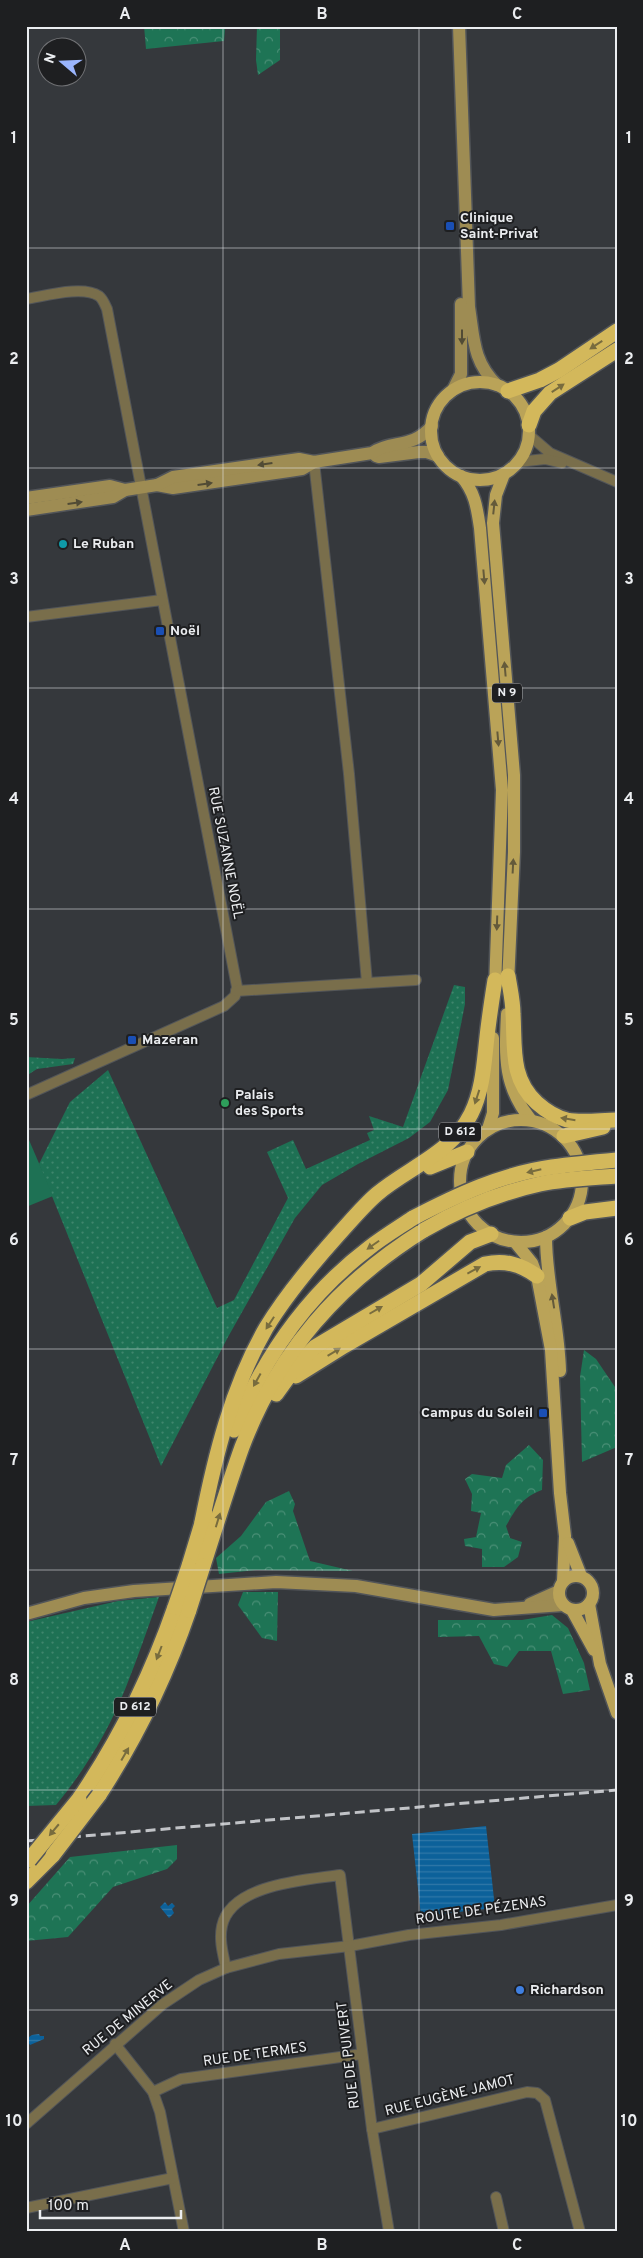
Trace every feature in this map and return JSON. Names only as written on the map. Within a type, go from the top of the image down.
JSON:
[{"type":"highway","points":[[503,388],[540,380],[559,370],[617,331]]},
{"type":"highway","points":[[529,430],[534,411],[550,394],[617,350]]},
{"type":"highway","points":[[502,978],[513,1013],[516,1064],[518,1076],[524,1090],[543,1109],[555,1116],[569,1120],[617,1120]]},
{"type":"highway","name":"D 612","points":[[196,1566],[212,1470],[226,1426],[254,1354],[266,1329],[318,1258],[376,1194],[442,1150],[463,1128],[478,1097],[502,978]]},
{"type":"highway","points":[[564,1136],[603,1126],[617,1126]]},
{"type":"highway","points":[[341,1232],[380,1198],[407,1180],[439,1162],[467,1152]]},
{"type":"highway","name":"D 612","points":[[202,1522],[225,1452],[249,1395],[269,1358],[293,1324],[322,1289],[342,1271],[369,1248],[413,1218],[458,1195],[508,1177],[551,1167],[617,1160]]},
{"type":"highway","name":"D 612","points":[[26,1882],[53,1855],[100,1795],[121,1762],[150,1708],[196,1566],[243,1446],[269,1388],[304,1334],[320,1315],[364,1272],[391,1250],[424,1230],[471,1206],[540,1184],[617,1176]]},
{"type":"highway","points":[[570,1218],[598,1209],[617,1208]]},
{"type":"highway","name":"D 612","points":[[243,1446],[279,1389],[297,1365],[315,1347],[421,1284],[470,1242],[491,1234]]},
{"type":"highway","name":"D 612","points":[[279,1389],[323,1358],[474,1269],[492,1263],[508,1262],[529,1270],[537,1276]]},
{"type":"highway","name":"D 612","points":[[28,1861],[79,1800],[106,1759],[141,1694],[182,1608]]},
{"type":"main road","points":[[478,382],[503,388],[522,406],[529,430],[526,448],[518,462],[504,474],[485,480],[461,476],[448,468],[438,456],[432,442],[432,426],[437,408],[453,390],[467,384],[478,382]]},
{"type":"main road","name":"N 9","points":[[488,1130],[493,1113],[502,978],[514,852],[514,775],[493,523],[496,495],[504,474]]},
{"type":"main road","name":"N 9","points":[[461,476],[468,484],[476,500],[480,528],[500,761],[502,978],[508,1076],[514,1097],[531,1120]]},
{"type":"main road","points":[[511,1120],[531,1120],[550,1126],[564,1136],[576,1154],[582,1177],[580,1197],[570,1218],[561,1228],[546,1237],[531,1241],[515,1242],[491,1234],[474,1220],[463,1200],[460,1177],[467,1152],[474,1142],[488,1130],[511,1120]]},
{"type":"main road","points":[[546,1237],[547,1260],[560,1346],[561,1382],[557,1419]]},
{"type":"main road","points":[[515,1242],[532,1263],[537,1276],[542,1294],[551,1350],[557,1419],[560,1493],[565,1536],[561,1586],[568,1607],[600,1664]]},
{"type":"main road","points":[[565,1536],[581,1576],[593,1588],[589,1604],[581,1609],[568,1607]]},
{"type":"main road","points":[[561,1586],[570,1576],[581,1576]]},
{"type":"main road","points":[[589,1604],[600,1664],[617,1713]]},
{"type":"street","points":[[452,26],[462,340],[461,374],[453,390]]},
{"type":"street","points":[[459,26],[469,308],[476,353],[486,374],[503,388]]},
{"type":"street","name":"RUE SUZANNE NOËL","points":[[26,299],[81,290],[92,292],[100,297],[107,309],[236,991]]},
{"type":"street","points":[[26,498],[110,486],[125,490],[157,485],[173,488],[302,470],[314,462],[372,453],[378,449],[409,442],[425,433],[432,426]]},
{"type":"street","points":[[529,430],[550,453],[580,468],[617,482]]},
{"type":"street","points":[[372,453],[379,457],[427,452],[438,456]]},
{"type":"street","points":[[518,462],[545,459],[580,468]]},
{"type":"street","points":[[314,462],[349,774],[367,982]]},
{"type":"street","points":[[26,510],[113,497],[125,490]]},
{"type":"street","points":[[26,617],[162,600]]},
{"type":"street","points":[[26,1095],[224,1006],[231,1000],[236,991],[416,980]]},
{"type":"street","points":[[26,1614],[84,1598],[134,1591],[276,1582],[356,1586],[494,1610],[568,1607]]},
{"type":"street","points":[[523,1608],[561,1586]]},
{"type":"street","name":"RUE DE PUIVERT","points":[[226,1968],[220,1940],[225,1916],[235,1904],[255,1892],[280,1884],[340,1875],[372,2129],[389,2232]]},
{"type":"street","name":"ROUTE DE PÉZENAS","points":[[350,1946],[409,1935],[501,1925],[617,1905]]},
{"type":"street","name":"RUE DE MINERVE","points":[[26,2124],[115,2044],[163,2004],[199,1980],[226,1968],[279,1954],[350,1946]]},
{"type":"street","points":[[115,2044],[154,2092],[160,2112],[184,2232]]},
{"type":"street","name":"RUE DE TERMES","points":[[154,2092],[181,2078],[362,2054]]},
{"type":"street","name":"RUE EUGÈNE JAMOT","points":[[372,2129],[527,2092],[537,2093],[546,2100],[580,2232]]},
{"type":"street","points":[[26,2208],[173,2178]]},
{"type":"street","points":[[496,2197],[504,2232]]},
{"type":"green space","points":[[144,26],[254,26],[225,29],[224,41],[146,49]]},
{"type":"green space","points":[[257,26],[280,26],[280,60],[258,75],[256,60]]},
{"type":"green space","points":[[454,985],[465,987],[465,1004],[448,1090],[430,1122],[409,1138],[322,1185],[295,1218],[228,1337],[161,1466],[39,1164],[70,1102],[108,1070],[217,1308],[234,1300],[288,1198],[267,1152],[293,1140],[306,1169],[370,1140],[367,1133],[374,1130],[369,1116],[403,1127]]},
{"type":"green space","points":[[26,1057],[75,1058],[73,1064],[37,1069],[26,1076]]},
{"type":"green space","points":[[26,1133],[53,1196],[26,1207]]},
{"type":"green space","points":[[584,1350],[596,1359],[617,1390],[617,1447],[582,1462],[580,1377]]},
{"type":"green space","points":[[529,1445],[543,1460],[542,1490],[524,1500],[506,1526],[510,1538],[522,1542],[518,1557],[504,1567],[482,1567],[482,1549],[465,1546],[464,1539],[476,1537],[481,1513],[471,1511],[472,1494],[465,1479],[472,1474],[502,1478],[506,1465]]},
{"type":"green space","points":[[289,1491],[295,1504],[293,1511],[310,1561],[353,1571],[256,1570],[219,1574],[216,1558],[241,1536],[266,1502]]},
{"type":"green space","points":[[243,1592],[278,1592],[277,1641],[262,1638],[238,1605]]},
{"type":"green space","points":[[159,1597],[119,1703],[104,1734],[86,1764],[56,1805],[26,1806],[26,1622],[118,1601]]},
{"type":"green space","points":[[552,1615],[568,1628],[584,1663],[590,1690],[563,1694],[551,1651],[519,1651],[507,1667],[494,1664],[479,1636],[438,1637],[438,1620],[522,1620]]},
{"type":"green space","points":[[177,1845],[177,1859],[167,1869],[113,1887],[68,1937],[26,1941],[26,1907],[70,1857]]},
{"type":"water","points":[[486,1826],[495,1908],[421,1916],[412,1834]]},
{"type":"water","points":[[165,1902],[168,1906],[172,1903],[175,1906],[172,1909],[174,1913],[169,1918],[160,1907]]},
{"type":"water","points":[[39,2034],[44,2036],[44,2039],[30,2045],[26,2039],[32,2035]]},
{"type":"railway","points":[[26,1841],[617,1790]]},
{"type":"place","name":"Clinique Saint-Privat","points":[[450,226]]},
{"type":"place","name":"Le Ruban","points":[[63,544]]},
{"type":"place","name":"Noël","points":[[160,631]]},
{"type":"place","name":"Mazeran","points":[[132,1040]]},
{"type":"place","name":"Palais des Sports","points":[[225,1103]]},
{"type":"place","name":"Campus du Soleil","points":[[543,1413]]},
{"type":"place","name":"Richardson","points":[[520,1990]]}]
